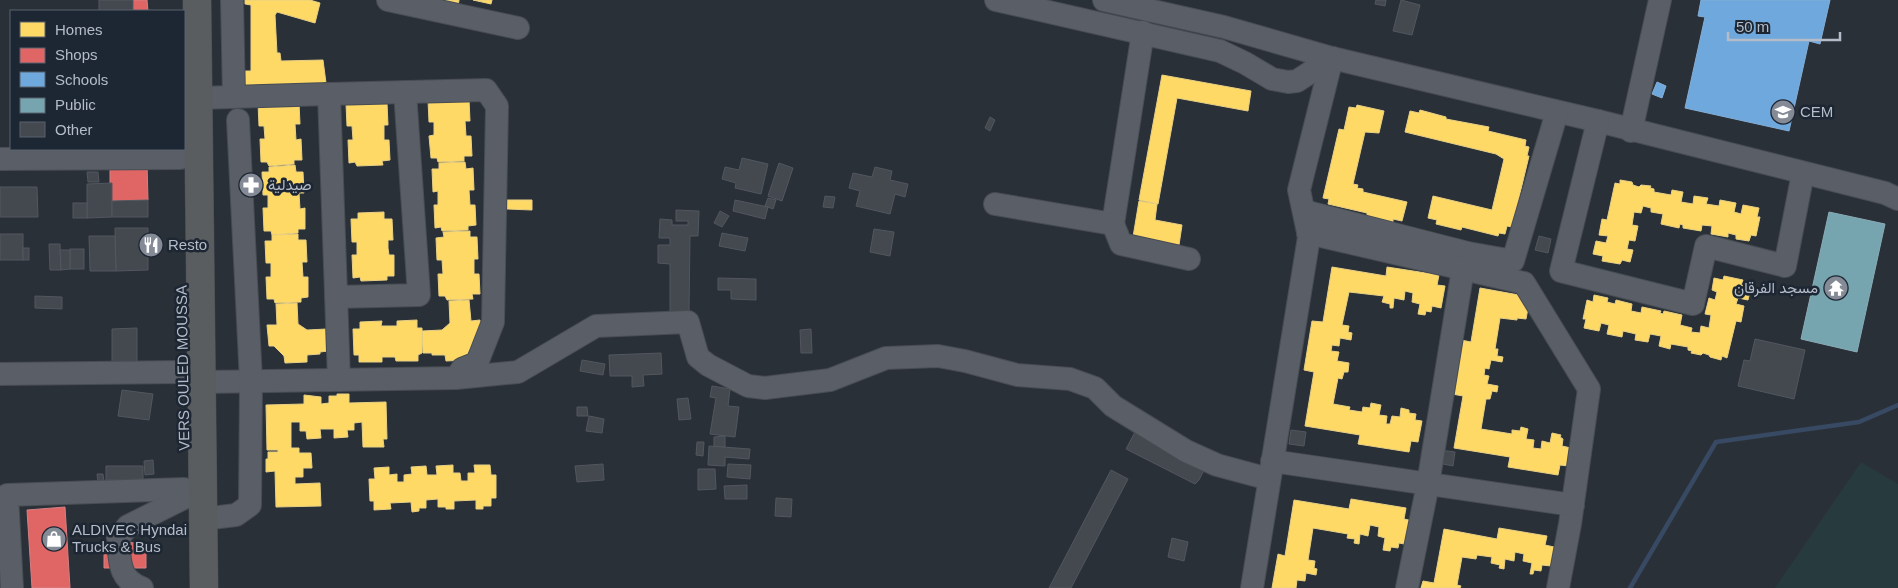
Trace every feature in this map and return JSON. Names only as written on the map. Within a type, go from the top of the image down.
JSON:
[{"type":"highway","points":[[197,0],[198,98],[192,377],[203,519],[204,588]]},
{"type":"highway","name":"VERS OULED MOUSSA","points":[[180,153],[192,377],[184,494],[185,588]]},
{"type":"street","points":[[232,0],[234,96]]},
{"type":"street","points":[[388,0],[420,4],[518,28]]},
{"type":"street","points":[[996,0],[1220,51],[1272,79],[1280,81],[1296,81],[1332,58]]},
{"type":"street","points":[[1104,0],[1224,27],[1332,58],[1598,121],[1885,193],[1898,199]]},
{"type":"street","points":[[1630,130],[1660,0]]},
{"type":"street","points":[[1143,32],[1113,224],[1122,244],[1189,259]]},
{"type":"street","points":[[1252,588],[1307,247],[1308,233],[1300,190],[1332,58]]},
{"type":"street","points":[[198,98],[486,90],[497,106],[493,322],[477,363],[462,369],[456,378]]},
{"type":"street","points":[[336,297],[420,296],[406,92]]},
{"type":"street","points":[[329,94],[339,380]]},
{"type":"street","points":[[1304,211],[1468,253],[1513,261],[1557,112]]},
{"type":"street","points":[[203,519],[236,515],[250,505],[252,381],[238,120]]},
{"type":"street","points":[[1598,121],[1561,271],[1693,304],[1706,246],[1785,266],[1803,173]]},
{"type":"street","points":[[0,159],[180,153]]},
{"type":"street","points":[[995,204],[1113,224]]},
{"type":"street","points":[[1308,233],[1524,283],[1589,389],[1573,505],[1558,588]]},
{"type":"street","points":[[1407,588],[1428,484],[1462,269]]},
{"type":"street","points":[[0,374],[192,377],[252,381],[456,378],[518,372],[596,326],[688,322],[698,357],[748,386],[765,388],[830,380],[886,358],[938,356],[965,361],[1016,375],[1070,379],[1095,388],[1113,406],[1186,451],[1217,465],[1428,484],[1573,505]]},
{"type":"street","points":[[12,588],[7,495],[184,494]]},
{"type":"street","points":[[142,588],[132,584],[121,570],[118,538],[128,526],[184,494]]},
{"type":"green space","points":[[1861,462],[1898,484],[1898,588],[1775,588]]},
{"type":"building: Homes","points":[[245,0],[310,0],[320,3],[315,23],[277,12],[275,15],[277,53],[280,53],[281,61],[323,60],[326,83],[245,90],[243,71],[251,71],[251,5],[245,4]]},
{"type":"building: Homes","points":[[439,0],[459,0],[458,6]]},
{"type":"building: Homes","points":[[473,0],[492,0],[491,4]]},
{"type":"building: Homes","points":[[1162,75],[1251,91],[1248,111],[1177,98],[1158,204],[1139,200]]},
{"type":"building: Homes","points":[[469,99],[470,121],[465,121],[466,136],[471,136],[472,156],[464,156],[464,161],[438,162],[437,158],[431,158],[429,136],[434,135],[434,122],[429,122],[428,100]]},
{"type":"building: Homes","points":[[258,103],[299,103],[300,124],[295,124],[296,140],[301,139],[302,160],[294,160],[294,164],[269,166],[267,162],[261,162],[260,139],[265,139],[264,126],[259,126]]},
{"type":"building: Homes","points":[[387,103],[388,125],[384,125],[384,140],[389,140],[390,160],[382,161],[383,165],[357,166],[355,162],[349,163],[348,140],[353,140],[352,126],[347,126],[346,104]]},
{"type":"building: Homes","points":[[1357,105],[1384,111],[1379,133],[1365,132],[1353,184],[1358,185],[1357,188],[1363,189],[1363,192],[1407,202],[1402,221],[1393,219],[1393,222],[1367,216],[1367,213],[1328,204],[1329,199],[1323,198],[1339,129],[1344,130],[1349,107],[1356,108]]},
{"type":"building: Homes","points":[[1420,110],[1446,117],[1446,119],[1489,127],[1488,131],[1526,140],[1525,146],[1529,147],[1527,156],[1529,156],[1512,227],[1507,226],[1505,234],[1499,233],[1498,236],[1462,227],[1461,230],[1436,224],[1437,220],[1428,218],[1433,196],[1492,210],[1504,159],[1496,154],[1405,132],[1410,111],[1419,113]]},
{"type":"building: Homes","points":[[465,162],[466,169],[473,168],[474,190],[469,190],[470,205],[475,205],[476,225],[468,226],[468,230],[442,231],[441,227],[435,228],[434,205],[438,205],[438,191],[433,192],[432,169],[439,169],[439,163]]},
{"type":"building: Homes","points":[[295,165],[296,172],[303,172],[304,193],[299,193],[300,209],[305,208],[305,229],[298,229],[298,233],[272,235],[271,231],[264,231],[263,208],[268,208],[268,195],[263,195],[262,172],[269,172],[269,167]]},
{"type":"building: Homes","points":[[1620,180],[1632,182],[1633,185],[1639,187],[1641,185],[1651,186],[1650,188],[1654,189],[1654,192],[1671,195],[1672,190],[1683,192],[1681,202],[1693,204],[1694,196],[1708,198],[1706,204],[1719,206],[1720,200],[1736,203],[1734,212],[1741,214],[1743,205],[1759,208],[1757,217],[1760,217],[1756,236],[1751,235],[1749,241],[1736,239],[1736,235],[1728,233],[1728,237],[1711,234],[1712,226],[1702,225],[1701,231],[1683,228],[1683,225],[1680,224],[1679,228],[1661,224],[1663,214],[1651,212],[1651,208],[1643,206],[1641,213],[1634,212],[1632,225],[1638,226],[1635,241],[1629,240],[1627,249],[1633,250],[1630,262],[1622,260],[1620,264],[1602,261],[1603,256],[1593,254],[1596,241],[1606,243],[1608,236],[1599,235],[1602,219],[1607,220],[1615,183],[1620,184]]},
{"type":"building: Homes","points":[[507,200],[532,200],[532,210],[507,209]]},
{"type":"building: Homes","points":[[1139,201],[1157,204],[1155,220],[1182,225],[1179,245],[1133,237]]},
{"type":"building: Homes","points":[[384,212],[384,219],[392,219],[393,240],[388,240],[388,248],[389,255],[394,255],[394,276],[387,276],[387,280],[361,281],[360,277],[353,278],[352,255],[357,255],[357,242],[352,242],[351,219],[358,219],[358,213]]},
{"type":"building: Homes","points":[[470,231],[470,237],[477,237],[478,259],[474,259],[474,274],[479,274],[480,294],[472,294],[473,299],[447,300],[445,296],[439,296],[438,274],[443,274],[442,260],[437,260],[436,238],[444,237],[443,232]]},
{"type":"building: Homes","points":[[298,234],[298,240],[306,240],[307,262],[302,262],[303,277],[308,277],[308,297],[301,298],[301,302],[275,303],[274,299],[267,299],[266,277],[271,277],[271,263],[266,263],[265,241],[272,241],[272,235]]},
{"type":"building: Homes","points":[[1332,267],[1386,276],[1387,267],[1439,275],[1437,285],[1445,286],[1441,308],[1432,306],[1431,312],[1426,311],[1425,315],[1418,314],[1420,304],[1412,302],[1413,293],[1405,291],[1404,300],[1394,298],[1393,308],[1390,308],[1390,304],[1382,302],[1384,296],[1349,292],[1342,325],[1349,326],[1348,332],[1352,333],[1351,340],[1340,338],[1339,346],[1332,345],[1331,351],[1339,352],[1337,361],[1349,363],[1348,372],[1344,372],[1342,379],[1338,378],[1333,404],[1350,407],[1349,410],[1362,412],[1363,407],[1370,408],[1371,403],[1381,405],[1379,415],[1387,416],[1386,424],[1390,424],[1392,416],[1400,417],[1401,408],[1409,410],[1409,413],[1416,414],[1415,420],[1422,421],[1418,442],[1411,441],[1409,452],[1358,444],[1360,435],[1305,426],[1314,372],[1304,370],[1312,321],[1323,322]]},
{"type":"building: Homes","points":[[1724,276],[1743,280],[1741,285],[1751,287],[1748,300],[1738,298],[1736,304],[1744,306],[1741,322],[1736,321],[1727,358],[1722,356],[1721,360],[1703,353],[1701,355],[1691,353],[1692,351],[1688,350],[1688,347],[1671,344],[1670,349],[1659,346],[1661,336],[1650,334],[1648,342],[1635,340],[1636,334],[1623,331],[1622,337],[1607,334],[1609,325],[1601,323],[1599,331],[1584,328],[1586,319],[1583,319],[1587,300],[1593,302],[1594,295],[1608,298],[1607,302],[1615,304],[1616,300],[1632,304],[1631,311],[1641,313],[1642,307],[1661,311],[1660,313],[1663,314],[1664,311],[1682,315],[1680,325],[1692,328],[1691,332],[1700,333],[1701,326],[1709,328],[1711,315],[1705,314],[1709,298],[1715,300],[1717,292],[1712,290],[1714,278],[1723,280]]},
{"type":"building: Homes","points":[[1480,288],[1530,297],[1526,319],[1500,318],[1495,349],[1498,349],[1497,356],[1503,357],[1502,362],[1491,360],[1489,369],[1485,368],[1484,375],[1489,376],[1487,384],[1498,386],[1497,392],[1492,391],[1490,399],[1486,399],[1481,429],[1512,434],[1512,430],[1520,431],[1521,427],[1528,429],[1526,439],[1534,440],[1533,448],[1541,449],[1542,441],[1550,443],[1552,433],[1561,435],[1560,437],[1563,439],[1562,446],[1571,448],[1568,466],[1560,465],[1558,475],[1508,467],[1510,457],[1454,448],[1463,396],[1452,394],[1461,340],[1471,342]]},
{"type":"building: Homes","points":[[469,300],[471,321],[480,320],[482,341],[477,341],[468,352],[468,360],[446,361],[445,355],[423,353],[422,331],[442,330],[450,323],[449,301]]},
{"type":"building: Homes","points":[[297,303],[298,324],[307,330],[327,329],[328,351],[307,355],[307,362],[285,363],[284,356],[274,346],[269,346],[267,325],[277,325],[276,304]]},
{"type":"building: Homes","points":[[417,320],[417,328],[422,328],[422,353],[418,355],[418,361],[396,361],[395,357],[382,357],[382,362],[359,362],[359,355],[354,355],[353,329],[360,329],[360,322],[382,321],[381,326],[397,326],[397,321]]},
{"type":"building: Homes","points":[[337,394],[349,394],[349,403],[386,402],[387,439],[383,439],[384,447],[363,447],[362,422],[354,423],[354,430],[347,430],[348,437],[334,438],[334,429],[320,429],[321,438],[307,439],[306,431],[300,431],[300,422],[291,422],[291,448],[299,448],[299,453],[311,453],[312,468],[303,468],[303,477],[295,477],[295,484],[320,483],[321,506],[276,507],[275,471],[266,472],[266,459],[268,459],[268,452],[278,452],[278,450],[267,450],[266,405],[304,404],[304,395],[321,397],[321,404],[329,403],[329,396],[337,396]]},
{"type":"building: Homes","points":[[453,465],[453,473],[460,473],[461,481],[468,481],[468,473],[475,473],[474,465],[490,465],[491,475],[496,475],[496,498],[491,498],[491,506],[483,506],[483,509],[476,509],[476,500],[454,501],[454,509],[446,509],[446,507],[438,507],[438,499],[426,500],[426,508],[419,508],[419,511],[412,512],[411,502],[390,503],[391,509],[374,510],[374,501],[370,501],[369,479],[375,479],[374,468],[389,467],[389,475],[397,474],[397,482],[404,482],[404,475],[412,474],[411,467],[426,466],[427,475],[437,475],[436,466]]},
{"type":"building: Homes","points":[[1351,499],[1406,508],[1404,519],[1413,521],[1409,545],[1399,543],[1398,548],[1391,547],[1390,551],[1383,550],[1385,538],[1378,536],[1379,527],[1370,525],[1368,536],[1360,534],[1359,544],[1354,543],[1355,539],[1347,538],[1348,534],[1313,528],[1308,560],[1315,561],[1316,575],[1306,573],[1305,581],[1297,580],[1296,588],[1272,588],[1278,554],[1285,556],[1294,500],[1349,509]]},
{"type":"building: Homes","points":[[1499,528],[1547,536],[1545,545],[1554,547],[1551,566],[1542,565],[1541,571],[1534,570],[1533,574],[1530,574],[1532,563],[1523,561],[1524,554],[1515,552],[1514,561],[1505,559],[1504,569],[1499,568],[1500,565],[1491,563],[1492,557],[1477,555],[1476,559],[1462,557],[1457,585],[1461,586],[1460,588],[1421,588],[1423,581],[1434,583],[1444,529],[1497,539]]},
{"type":"building: Shops","points":[[133,0],[147,0],[148,10],[133,10]]},
{"type":"building: Shops","points":[[110,164],[147,164],[148,200],[110,201]]},
{"type":"building: Shops","points":[[65,507],[70,588],[32,588],[27,510]]},
{"type":"building: Shops","points":[[104,542],[146,543],[146,568],[104,568]]},
{"type":"building: Schools","points":[[1701,0],[1830,0],[1820,44],[1809,41],[1789,131],[1685,108],[1705,17],[1698,16]]},
{"type":"building: Schools","points":[[1657,82],[1666,86],[1662,98],[1652,94]]},
{"type":"building: Public","points":[[1829,212],[1885,224],[1857,352],[1801,339]]},
{"type":"building: Other","points":[[99,0],[133,0],[133,10],[99,10]]},
{"type":"building: Other","points":[[1376,0],[1386,0],[1385,6],[1375,4]]},
{"type":"building: Other","points":[[1401,0],[1420,5],[1412,35],[1393,31]]},
{"type":"building: Other","points":[[990,117],[995,120],[990,131],[985,128]]},
{"type":"building: Other","points":[[742,158],[768,164],[761,194],[735,188],[736,183],[722,179],[725,167],[739,170]]},
{"type":"building: Other","points":[[779,163],[793,168],[782,201],[768,196]]},
{"type":"building: Other","points":[[875,167],[892,171],[890,180],[908,184],[905,197],[895,194],[890,214],[856,206],[860,191],[849,188],[853,173],[872,177]]},
{"type":"building: Other","points":[[87,172],[98,172],[99,182],[88,182]]},
{"type":"building: Other","points":[[112,183],[112,217],[87,218],[87,184]]},
{"type":"building: Other","points":[[0,187],[37,187],[38,217],[0,217]]},
{"type":"building: Other","points":[[825,196],[835,197],[833,208],[823,207]]},
{"type":"building: Other","points":[[768,198],[776,200],[773,209],[765,206]]},
{"type":"building: Other","points":[[148,200],[148,217],[112,217],[112,201]]},
{"type":"building: Other","points":[[735,200],[768,207],[765,219],[733,211]]},
{"type":"building: Other","points":[[73,203],[87,203],[87,218],[73,218]]},
{"type":"building: Other","points":[[676,210],[699,211],[698,236],[690,236],[689,312],[670,312],[670,264],[658,263],[658,245],[670,245],[670,238],[659,238],[660,219],[672,220],[672,225],[688,225],[688,221],[676,221]]},
{"type":"building: Other","points":[[720,211],[729,216],[722,227],[714,223]]},
{"type":"building: Other","points":[[115,228],[148,228],[148,270],[116,271]]},
{"type":"building: Other","points":[[874,229],[894,232],[890,256],[870,252]]},
{"type":"building: Other","points":[[722,233],[748,238],[745,251],[719,246]]},
{"type":"building: Other","points":[[0,234],[23,234],[23,260],[0,260]]},
{"type":"building: Other","points":[[89,236],[115,236],[116,271],[90,271]]},
{"type":"building: Other","points":[[1539,236],[1551,239],[1548,253],[1535,250]]},
{"type":"building: Other","points":[[49,244],[60,244],[61,270],[50,270]]},
{"type":"building: Other","points":[[23,248],[29,248],[29,260],[23,260]]},
{"type":"building: Other","points":[[70,249],[84,249],[84,269],[70,269]]},
{"type":"building: Other","points":[[60,250],[70,250],[70,269],[61,270]]},
{"type":"building: Other","points":[[718,278],[756,279],[756,300],[731,299],[731,290],[718,290]]},
{"type":"building: Other","points":[[35,296],[62,297],[62,309],[35,308]]},
{"type":"building: Other","points":[[137,328],[137,363],[112,363],[112,329]]},
{"type":"building: Other","points":[[811,329],[812,353],[801,353],[800,330]]},
{"type":"building: Other","points":[[1755,339],[1805,350],[1794,399],[1738,386],[1744,360],[1750,361]]},
{"type":"building: Other","points":[[661,353],[662,374],[643,375],[644,386],[632,387],[632,376],[610,376],[609,355]]},
{"type":"building: Other","points":[[582,360],[605,364],[603,375],[580,371]]},
{"type":"building: Other","points":[[712,386],[730,389],[728,406],[739,407],[735,437],[710,434],[716,398],[710,397]]},
{"type":"building: Other","points":[[122,390],[153,394],[149,420],[118,416]]},
{"type":"building: Other","points":[[688,398],[691,419],[679,420],[677,399]]},
{"type":"building: Other","points":[[577,407],[587,407],[588,416],[577,416]]},
{"type":"building: Other","points":[[589,416],[604,419],[602,433],[586,431]]},
{"type":"building: Other","points":[[1291,430],[1306,432],[1304,446],[1289,444]]},
{"type":"building: Other","points":[[1135,432],[1205,468],[1199,480],[1195,484],[1126,449]]},
{"type":"building: Other","points":[[725,436],[725,447],[714,447],[714,437]]},
{"type":"building: Other","points":[[697,442],[704,442],[703,456],[696,455]]},
{"type":"building: Other","points":[[709,446],[750,449],[749,459],[725,457],[725,466],[708,465]]},
{"type":"building: Other","points":[[1440,450],[1455,452],[1453,466],[1438,463]]},
{"type":"building: Other","points":[[153,460],[154,474],[145,475],[144,461]]},
{"type":"building: Other","points":[[603,464],[604,480],[577,482],[575,466]]},
{"type":"building: Other","points":[[728,464],[751,465],[750,479],[727,477]]},
{"type":"building: Other","points":[[106,466],[143,466],[143,479],[106,480]]},
{"type":"building: Other","points":[[698,469],[715,469],[716,489],[698,490]]},
{"type":"building: Other","points":[[1111,470],[1128,479],[1071,588],[1049,588]]},
{"type":"building: Other","points":[[97,474],[103,474],[104,482],[98,482]]},
{"type":"building: Other","points":[[747,485],[747,499],[725,499],[724,486]]},
{"type":"building: Other","points":[[776,498],[792,499],[791,517],[775,516]]},
{"type":"building: Other","points":[[1172,538],[1188,542],[1184,561],[1168,557]]},
{"type":"waterway","points":[[1630,588],[1716,442],[1859,422],[1898,405]]},
{"type":"place","name":"CEM","points":[[1783,112]]},
{"type":"place","name":"صيدلية","points":[[251,185]]},
{"type":"place","name":"Resto","points":[[151,245]]},
{"type":"place","name":"مسجد الفرقان","points":[[1836,288]]},
{"type":"place","name":"ALDIVEC Hyndai Trucks & Bus","points":[[54,539]]}]
